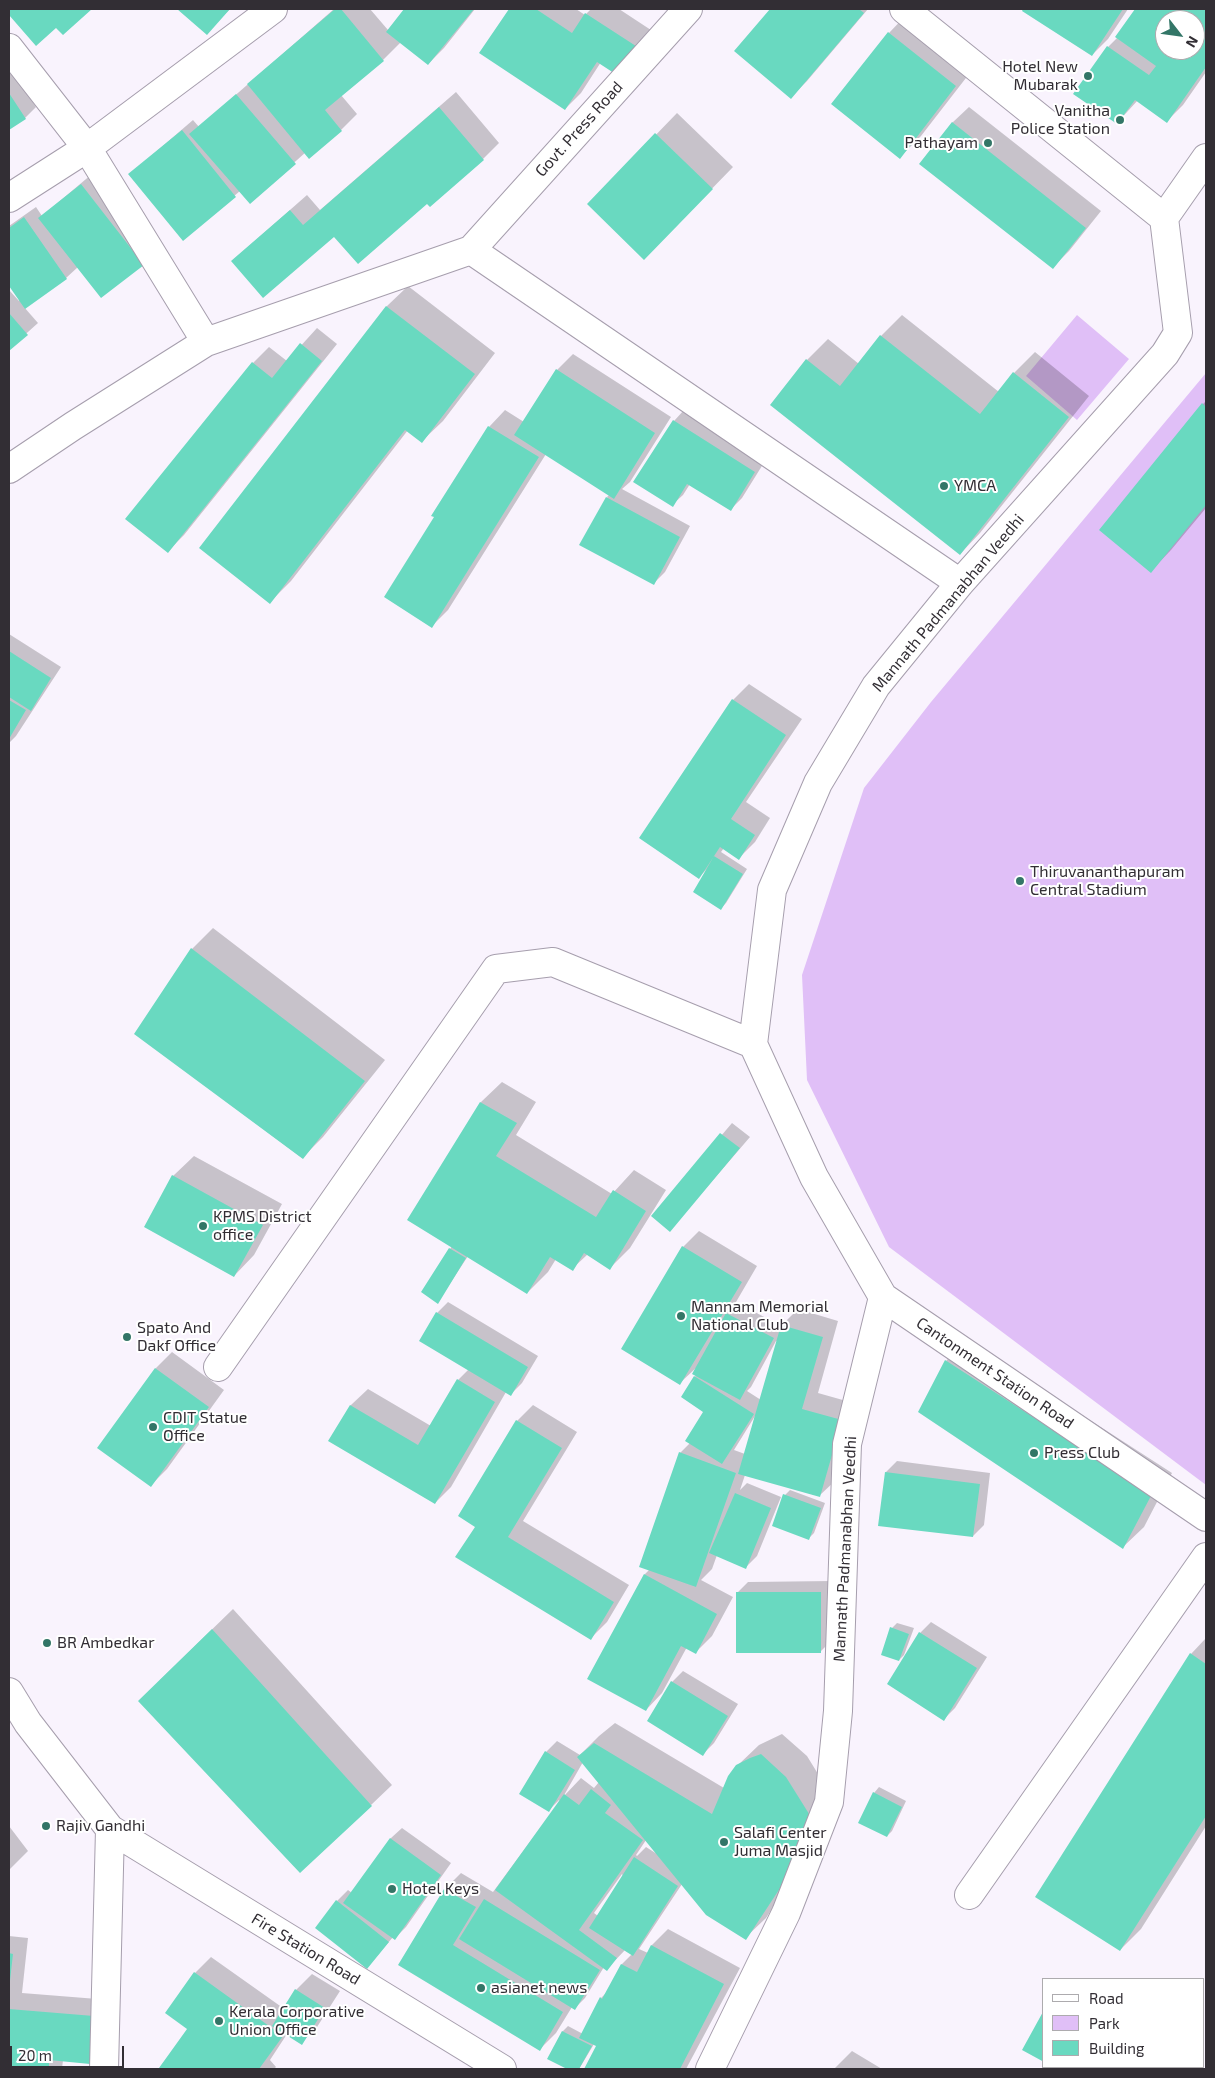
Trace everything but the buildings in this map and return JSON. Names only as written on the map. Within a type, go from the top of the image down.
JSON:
[{"type":"street","points":[[9,198],[87,148],[273,9]]},
{"type":"street","name":"Govt. Press Road","points":[[470,250],[688,9]]},
{"type":"street","points":[[904,9],[1164,218],[1206,158]]},
{"type":"street","points":[[9,48],[87,148],[206,342]]},
{"type":"street","name":"Mannath Padmanabhan Veedhi","points":[[753,1044],[772,890],[818,783],[876,686],[960,583],[1165,354],[1178,333],[1164,218]]},
{"type":"street","points":[[9,469],[72,426],[206,342],[470,250],[960,583]]},
{"type":"street","points":[[218,1367],[496,969],[553,962],[753,1044],[814,1177],[883,1297]]},
{"type":"street","name":"Mannath Padmanabhan Veedhi","points":[[710,2069],[786,1912],[829,1802],[838,1711],[847,1444],[883,1297]]},
{"type":"street","name":"Cantonment Station Road","points":[[883,1297],[1206,1516]]},
{"type":"street","points":[[969,1895],[1206,1557]]},
{"type":"street","points":[[13,1707],[28,1723],[110,1829],[104,2069]]},
{"type":"street","name":"Fire Station Road","points":[[110,1829],[502,2069]]},
{"type":"green space","points":[[1077,315],[1129,359],[1077,420],[1026,376]]},
{"type":"green space","name":"Thiruvananthapuram Central Stadium","points":[[1206,373],[1206,1485],[889,1247],[807,1080],[802,975],[864,788],[931,702]]},
{"type":"place","name":"Hotel New Mubarak","points":[[1088,76]]},
{"type":"place","name":"Vanitha Police Station","points":[[1120,120]]},
{"type":"place","name":"Pathayam","points":[[988,143]]},
{"type":"place","name":"YMCA","points":[[944,486]]},
{"type":"place","name":"Thiruvananthapuram Central Stadium","points":[[1020,881]]},
{"type":"place","name":"KPMS District office","points":[[203,1226]]},
{"type":"place","name":"Mannam Memorial National Club","points":[[681,1316]]},
{"type":"place","name":"Spato And Dakf Office","points":[[127,1337]]},
{"type":"place","name":"CDIT Statue Office","points":[[153,1427]]},
{"type":"place","name":"Press Club","points":[[1034,1453]]},
{"type":"place","name":"BR Ambedkar","points":[[47,1643]]},
{"type":"place","name":"Rajiv Gandhi","points":[[46,1826]]},
{"type":"place","name":"Salafi Center Juma Masjid","points":[[724,1842]]},
{"type":"place","name":"Hotel Keys","points":[[392,1889]]},
{"type":"place","name":"asianet news","points":[[481,1988]]},
{"type":"place","name":"Kerala Corporative Union Office","points":[[219,2021]]}]
